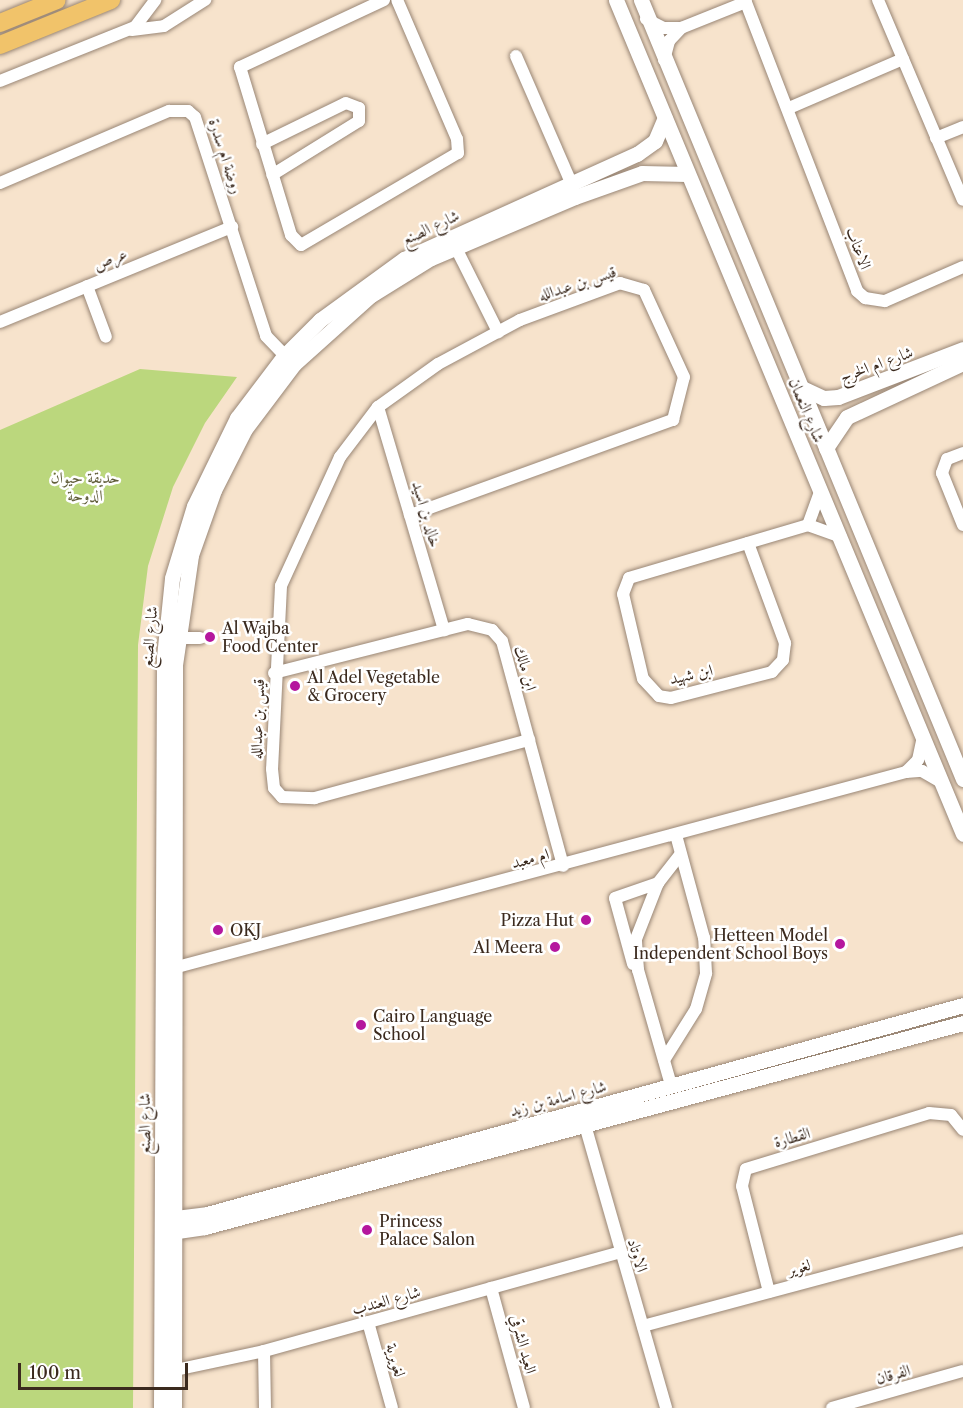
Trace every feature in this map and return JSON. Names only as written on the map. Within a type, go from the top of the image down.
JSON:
[{"type":"main road","points":[[0,23],[57,0]]},
{"type":"main road","points":[[0,45],[111,0]]},
{"type":"street","points":[[0,81],[127,30],[155,28],[180,18],[205,0]]},
{"type":"street","points":[[384,0],[240,67],[291,235],[301,245],[458,153],[457,139],[397,0]]},
{"type":"street","name":"شارع النعمان","points":[[616,0],[687,174],[923,729],[963,834]]},
{"type":"street","name":"شارع النعمان","points":[[641,0],[646,19],[963,779]]},
{"type":"street","points":[[878,0],[963,200]]},
{"type":"street","name":"الاعناب","points":[[681,28],[745,1],[789,108],[857,291],[865,298],[885,301],[963,267]]},
{"type":"street","points":[[127,30],[153,4],[162,17],[180,18]]},
{"type":"street","points":[[646,19],[664,28],[681,28]]},
{"type":"street","points":[[664,62],[669,41],[681,28]]},
{"type":"street","points":[[516,56],[572,185]]},
{"type":"street","points":[[789,108],[903,59]]},
{"type":"street","points":[[262,144],[346,103],[359,108],[359,121],[272,175]]},
{"type":"street","name":"روضة ام سدرة","points":[[0,183],[169,111],[188,111],[195,117],[266,336],[289,360]]},
{"type":"street","name":"شارع الصنع","points":[[174,1408],[168,1372],[168,970],[164,657],[172,578],[194,506],[237,418],[289,360],[371,296],[453,242],[572,185],[655,141],[665,118]]},
{"type":"street","points":[[936,138],[963,127]]},
{"type":"street","name":"شارع الصنع","points":[[453,242],[642,173],[687,174]]},
{"type":"street","name":"عرص","points":[[0,322],[232,227]]},
{"type":"street","points":[[453,242],[498,332]]},
{"type":"street","name":"قيس بن عبدالله","points":[[410,515],[673,420],[680,406],[684,377],[644,290],[620,283],[498,332],[438,364],[378,407],[340,457],[300,534],[281,586],[274,673],[272,770],[274,788],[282,797],[315,798],[529,740]]},
{"type":"street","points":[[87,286],[106,337]]},
{"type":"street","name":"شارع ام الخرج","points":[[800,387],[824,398],[838,397],[963,349]]},
{"type":"street","name":"شارع الصنع","points":[[168,970],[178,638],[191,555],[214,490],[245,429],[289,360]]},
{"type":"street","name":"شارع ام الخرج","points":[[826,448],[836,426],[847,417],[963,363]]},
{"type":"street","name":"خالد بن اسيد","points":[[378,407],[444,630]]},
{"type":"street","points":[[963,453],[947,459],[942,473],[963,525]]},
{"type":"street","points":[[820,488],[821,500],[808,525],[841,537]]},
{"type":"street","name":"ابن شهيد","points":[[748,543],[785,643],[783,660],[772,672],[671,698],[659,696],[643,679],[623,584],[638,572],[808,525]]},
{"type":"street","name":"ابن مالك","points":[[274,673],[444,630],[480,626],[502,641],[563,866]]},
{"type":"street","points":[[178,638],[200,638]]},
{"type":"street","points":[[906,772],[922,753],[923,729]]},
{"type":"street","points":[[947,740],[963,748]]},
{"type":"street","name":"ام معبد","points":[[168,970],[563,866],[906,772],[922,771],[945,785]]},
{"type":"street","points":[[664,1060],[696,1009],[706,973],[704,938],[676,835]]},
{"type":"street","points":[[671,1085],[638,970],[636,939],[658,883],[680,855]]},
{"type":"street","points":[[638,970],[628,955],[615,898],[658,883]]},
{"type":"street","name":"شارع اسامة بن زيد","points":[[582,1116],[671,1085],[963,1005]]},
{"type":"street","name":"شارع اسامة بن زيد","points":[[168,1226],[582,1116],[963,1023]]},
{"type":"street","name":"القطارة","points":[[769,1292],[742,1186],[746,1169],[929,1113],[951,1115],[963,1130]]},
{"type":"street","name":"الاوتاد","points":[[582,1116],[666,1408]]},
{"type":"street","name":"لغوير","points":[[643,1326],[963,1240]]},
{"type":"street","name":"شارع العندب","points":[[168,1372],[264,1351],[620,1252]]},
{"type":"street","name":"العيد الشرقي","points":[[491,1288],[524,1408]]},
{"type":"street","name":"لغويرية","points":[[368,1322],[392,1408]]},
{"type":"street","points":[[264,1351],[265,1408]]},
{"type":"street","name":"الفرقان","points":[[832,1408],[963,1371]]},
{"type":"street","name":"شارع الصنع","points":[[161,1408],[168,1372]]},
{"type":"green space","name":"حديقة حيوان الدوحة","points":[[140,369],[237,377],[205,423],[173,487],[148,566],[138,645],[133,1408],[0,1408],[0,430]]},
{"type":"place","name":"Al Wajba Food Center","points":[[210,637]]},
{"type":"place","name":"Al Adel Vegetable & Grocery","points":[[295,686]]},
{"type":"place","name":"Pizza Hut","points":[[586,920]]},
{"type":"place","name":"OKJ","points":[[218,930]]},
{"type":"place","name":"Hetteen Model Independent School Boys","points":[[840,944]]},
{"type":"place","name":"Al Meera","points":[[555,947]]},
{"type":"place","name":"Cairo Language School","points":[[361,1025]]},
{"type":"place","name":"Princess Palace Salon","points":[[367,1230]]}]
